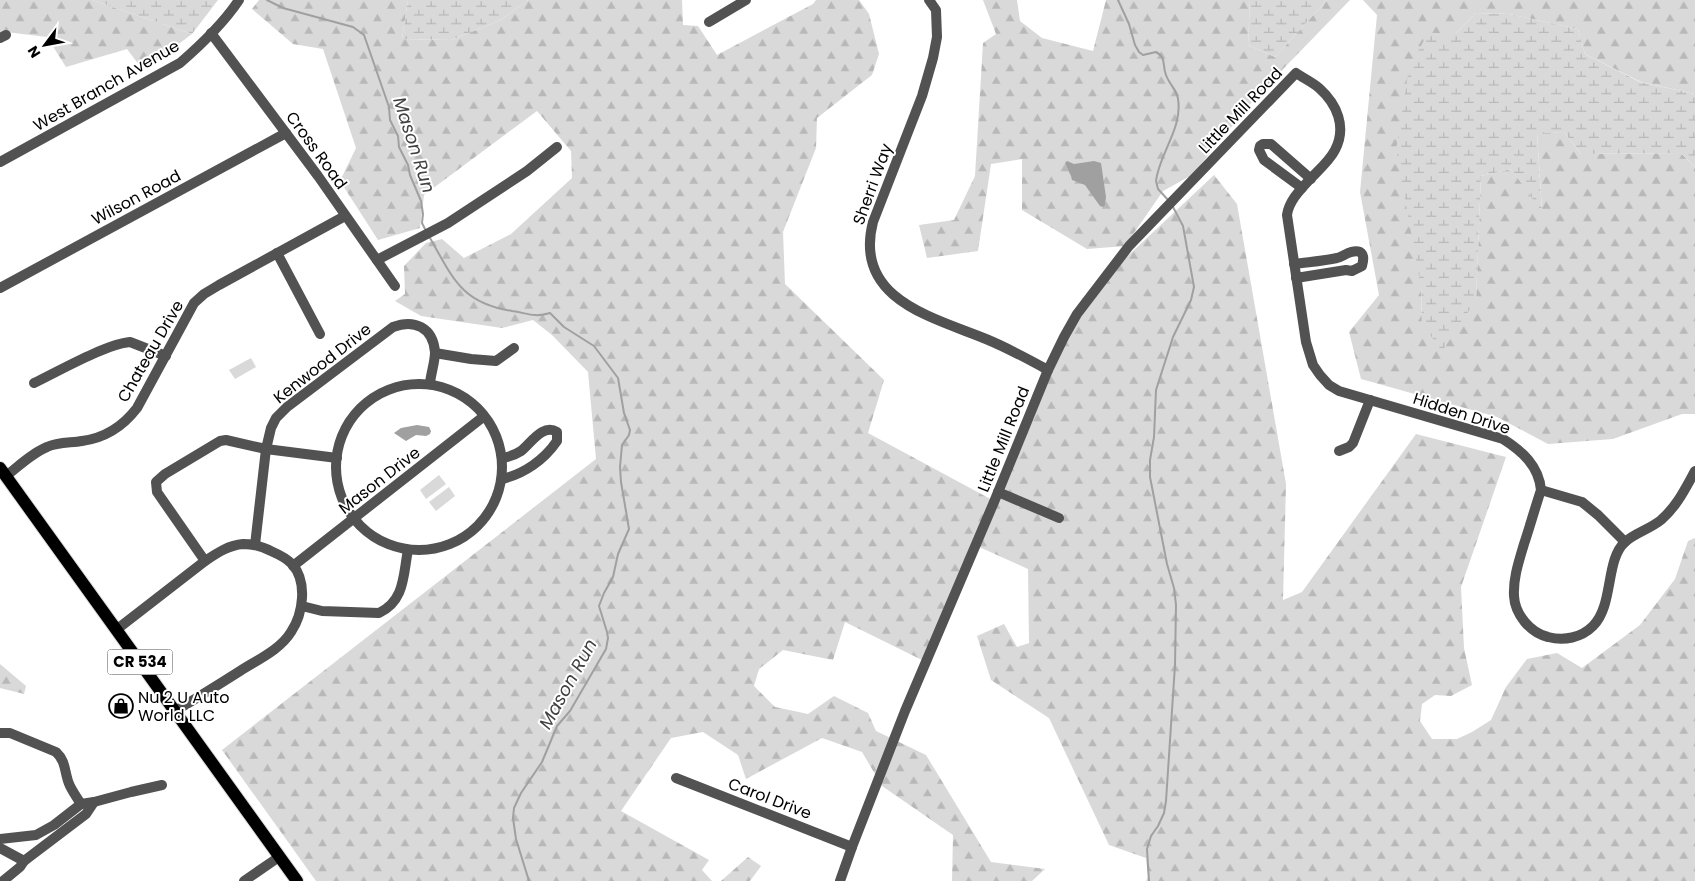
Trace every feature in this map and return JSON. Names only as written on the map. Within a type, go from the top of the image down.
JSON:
[{"type":"main road","name":"CR 534","points":[[3,472],[297,881]]},
{"type":"street","name":"West Branch Avenue","points":[[0,162],[180,63],[212,33],[239,0]]},
{"type":"street","points":[[709,22],[746,0]]},
{"type":"street","name":"Sherri Way","points":[[929,0],[936,10],[937,37],[933,58],[922,96],[873,222],[869,238],[873,266],[882,284],[908,306],[1000,344],[1048,370]]},
{"type":"street","name":"Cross Road","points":[[212,33],[318,176],[395,286]]},
{"type":"street","name":"Little Mill Road","points":[[840,881],[905,711],[1048,370],[1064,337],[1077,314],[1130,246],[1296,73]]},
{"type":"street","name":"Hidden Drive","points":[[1296,73],[1317,86],[1330,100],[1340,123],[1338,144],[1334,152],[1302,188],[1288,208],[1287,215],[1306,342],[1313,365],[1329,385],[1338,391],[1503,439],[1513,445],[1531,462],[1538,476],[1541,490]]},
{"type":"street","name":"Wilson Road","points":[[0,288],[286,133]]},
{"type":"street","points":[[1302,188],[1264,160],[1259,150],[1260,146],[1272,144],[1310,179]]},
{"type":"street","points":[[377,260],[448,223],[527,171],[557,147]]},
{"type":"street","name":"Chateau Drive","points":[[3,472],[46,447],[85,441],[114,430],[127,421],[137,408],[194,303],[218,285],[345,216]]},
{"type":"street","points":[[1294,264],[1339,258],[1354,252],[1360,252],[1364,261],[1362,266],[1352,272],[1346,270],[1296,278]]},
{"type":"street","points":[[277,253],[320,334]]},
{"type":"street","name":"Kenwood Drive","points":[[255,545],[266,449],[271,428],[276,418],[287,407],[393,327],[411,323],[425,329],[432,341],[435,353]]},
{"type":"street","points":[[34,383],[101,351],[126,343],[136,344],[166,356]]},
{"type":"street","points":[[430,383],[435,353],[496,361],[514,348]]},
{"type":"street","points":[[407,383],[430,383],[457,392],[470,400],[478,409],[498,438],[502,451],[502,479],[492,508],[476,528],[461,539],[442,547],[425,551],[408,550],[387,543],[369,533],[353,520],[343,501],[337,482],[337,458],[345,428],[358,409],[369,400],[394,387],[407,383]]},
{"type":"street","points":[[1339,451],[1353,443],[1370,400]]},
{"type":"street","name":"Mason Drive","points":[[293,566],[483,417]]},
{"type":"street","points":[[502,458],[512,456],[544,431],[551,430],[557,432],[557,441],[539,460],[516,476],[502,479]]},
{"type":"street","points":[[205,561],[157,492],[156,482],[165,474],[220,441],[226,440],[266,449],[337,458]]},
{"type":"street","points":[[1625,542],[1582,502],[1541,490],[1515,575],[1514,597],[1521,616],[1533,630],[1545,636],[1565,639],[1575,637],[1592,627],[1602,614],[1619,551],[1625,542],[1660,520],[1680,498],[1695,471]]},
{"type":"street","points":[[998,492],[1059,518]]},
{"type":"street","points":[[116,630],[205,561],[218,552],[232,546],[243,544],[255,545],[284,557],[293,566],[299,578],[302,591],[302,606],[296,624],[290,634],[273,651],[175,711]]},
{"type":"street","points":[[302,606],[322,611],[380,614],[396,601],[400,592],[408,550]]},
{"type":"street","points":[[0,733],[10,733],[56,752],[61,756],[69,785],[81,804]]},
{"type":"street","name":"Carol Drive","points":[[676,778],[852,847]]},
{"type":"street","points":[[0,839],[36,835],[54,825],[81,804],[162,785]]},
{"type":"street","points":[[3,881],[20,867],[24,861],[86,814],[94,802]]},
{"type":"street","points":[[0,848],[24,861]]},
{"type":"street","points":[[244,881],[279,857]]},
{"type":"green space","points":[[0,0],[92,0],[192,34],[142,69],[127,49],[66,67],[47,37],[6,32],[0,35]]},
{"type":"green space","points":[[92,0],[218,0],[192,34]]},
{"type":"green space","points":[[259,0],[408,0],[402,39],[451,40],[501,20],[528,0],[682,0],[683,25],[698,26],[717,55],[813,4],[816,0],[859,0],[869,14],[879,54],[872,75],[817,118],[816,148],[783,232],[785,284],[884,380],[868,433],[996,502],[1082,299],[1214,175],[1237,204],[1286,484],[1283,600],[1302,592],[1416,434],[1506,457],[1461,587],[1464,648],[1472,685],[1451,696],[1435,695],[1422,704],[1420,721],[1432,739],[1457,739],[1491,720],[1506,687],[1527,659],[1557,653],[1582,668],[1640,625],[1675,579],[1688,541],[1695,538],[1695,881],[1146,881],[1148,877],[1146,858],[1109,845],[1049,718],[991,680],[977,636],[1004,624],[1017,647],[1029,643],[1028,569],[977,546],[928,663],[845,622],[833,660],[783,650],[759,669],[754,686],[775,707],[808,714],[834,696],[868,713],[876,731],[926,755],[991,862],[1045,869],[1032,881],[952,881],[953,835],[882,786],[862,752],[822,738],[746,779],[738,755],[703,732],[671,738],[621,811],[709,860],[702,870],[712,881],[316,881],[222,750],[596,459],[588,372],[552,335],[533,320],[502,328],[421,316],[395,301],[405,294],[404,266],[426,243],[442,239],[464,258],[511,234],[572,178],[571,151],[537,111],[424,195],[420,228],[378,240],[340,181],[356,148],[323,49],[293,44],[252,9]]},
{"type":"green space","points":[[408,0],[528,0],[501,20],[451,40],[402,39]]},
{"type":"green space","points":[[983,0],[1017,0],[1020,21],[1042,38],[1093,51],[1106,0],[1250,0],[1248,45],[1275,57],[1327,0],[1350,0],[1256,97],[1192,175],[1163,191],[1125,246],[1087,249],[1022,210],[1022,159],[991,164],[978,251],[927,258],[919,225],[954,220],[975,176],[983,43],[996,34]]},
{"type":"green space","points":[[1250,0],[1327,0],[1275,57],[1248,45]]},
{"type":"green space","points":[[1363,0],[1695,0],[1695,94],[1641,82],[1585,54],[1578,29],[1509,14],[1476,13],[1456,33],[1428,33],[1421,287],[1422,324],[1476,300],[1481,176],[1511,169],[1542,210],[1537,133],[1564,132],[1581,154],[1681,153],[1695,167],[1695,414],[1682,414],[1613,439],[1548,444],[1497,417],[1361,379],[1349,332],[1379,295],[1360,192],[1377,15]]},
{"type":"green space","points":[[1476,13],[1509,14],[1578,29],[1585,54],[1640,82],[1695,94],[1695,167],[1681,153],[1581,154],[1564,132],[1537,134],[1542,212],[1511,169],[1481,176],[1476,300],[1442,351],[1422,324],[1421,287],[1396,150],[1409,68],[1428,33],[1456,33]]},
{"type":"green space","points":[[251,358],[256,367],[235,379],[229,370]]},
{"type":"green space","points":[[439,475],[446,484],[426,499],[420,490]]},
{"type":"green space","points":[[449,487],[455,496],[436,511],[429,502]]},
{"type":"green space","points":[[0,664],[26,686],[24,694],[0,688]]},
{"type":"green space","points":[[748,857],[761,866],[750,881],[721,881]]},
{"type":"shaded area","points":[[1067,161],[1074,164],[1094,161],[1101,163],[1106,197],[1103,207],[1100,206],[1085,185],[1072,180],[1065,163]]},
{"type":"shaded area","points":[[417,425],[429,427],[430,434],[426,436],[416,435],[406,441],[394,433],[401,428]]},
{"type":"waterway","name":"Mason Run","points":[[267,0],[283,8],[353,27],[364,35],[389,107],[390,120],[398,136],[399,147],[408,165],[410,175],[421,201],[422,223],[426,231]]},
{"type":"waterway","points":[[1118,0],[1139,52],[1143,55],[1156,52],[1162,57],[1166,75],[1178,99],[1179,110],[1177,120],[1161,161],[1156,181],[1158,189],[1169,201]]},
{"type":"waterway","points":[[1149,881],[1147,849],[1151,836],[1164,813],[1166,801],[1175,665],[1176,605],[1150,477],[1150,460],[1154,437],[1156,390],[1173,337],[1191,300],[1194,287],[1183,226],[1173,207]]},
{"type":"waterway","name":"Mason Run","points":[[430,238],[453,277],[470,295],[481,302],[495,307],[526,314],[550,313],[564,327],[594,346],[618,378],[624,413],[630,430],[622,445],[620,467],[629,529],[618,554],[613,577],[599,606],[608,638],[606,649],[570,711],[557,726],[542,762],[521,793],[514,808],[513,818],[516,839],[529,881]]},
{"type":"place","name":"Nu 2 U Auto World LLC","points":[[121,706]]}]
